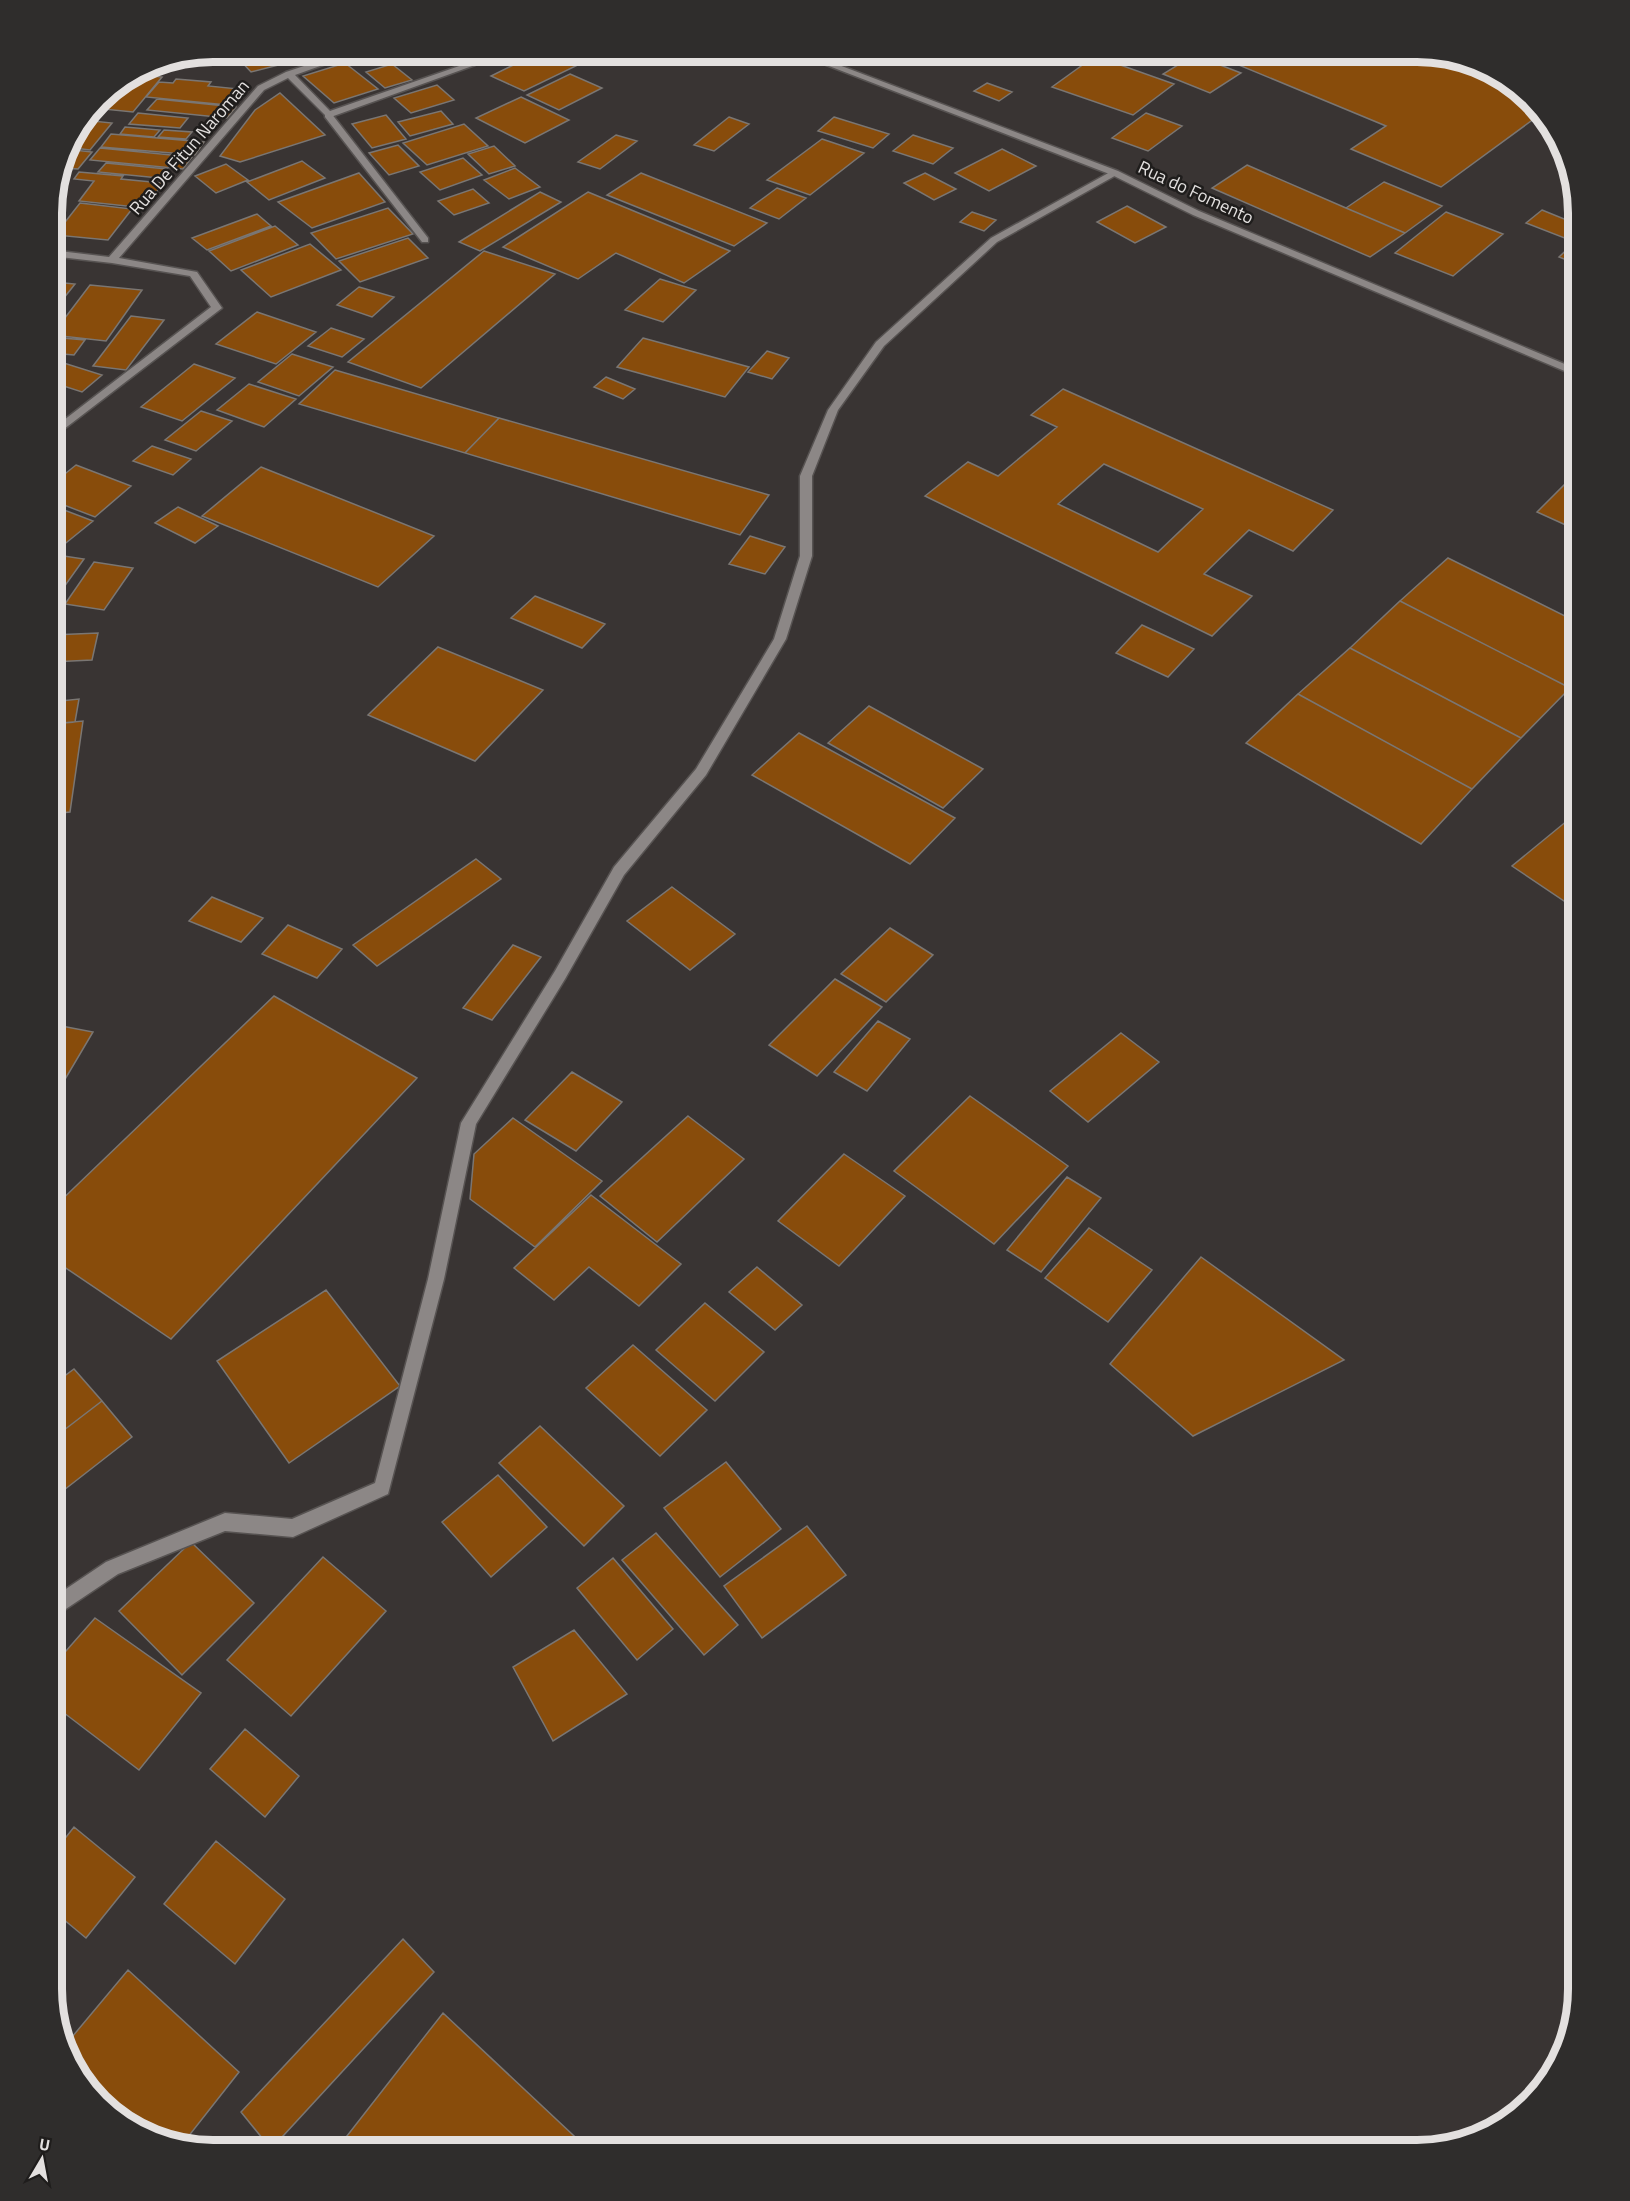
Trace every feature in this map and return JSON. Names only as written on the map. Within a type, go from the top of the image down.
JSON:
[{"type":"street","name":"Rua De Fitun Naroman","points":[[112,260],[261,88],[289,74],[325,62]]},
{"type":"street","points":[[328,115],[471,65],[467,62]]},
{"type":"street","name":"Rua do Fomento","points":[[823,62],[1115,173],[1196,213],[1568,369]]},
{"type":"street","points":[[289,74],[328,115],[425,240]]},
{"type":"street","points":[[62,1602],[112,1568],[225,1522],[293,1528],[382,1488],[436,1279],[469,1123],[619,871],[701,772],[780,639],[806,556],[806,476],[833,410],[880,344],[994,240],[1115,173]]},
{"type":"street","points":[[62,254],[193,274],[217,308],[62,428]]},
{"type":"building","points":[[242,62],[286,63],[251,72]]},
{"type":"building","points":[[520,62],[584,62],[524,91],[491,76]]},
{"type":"building","points":[[1087,62],[1112,62],[1174,84],[1133,115],[1052,87]]},
{"type":"building","points":[[1183,62],[1212,62],[1241,73],[1210,93],[1163,74]]},
{"type":"building","points":[[1232,62],[1428,62],[1447,64],[1462,68],[1502,87],[1535,118],[1441,187],[1351,149],[1386,126]]},
{"type":"building","points":[[345,63],[378,89],[334,103],[303,76]]},
{"type":"building","points":[[392,64],[412,80],[385,88],[366,72]]},
{"type":"building","points":[[570,74],[602,88],[559,110],[527,95]]},
{"type":"building","points":[[146,77],[162,77],[133,112],[103,109],[128,87]]},
{"type":"building","points":[[176,79],[211,82],[208,86],[239,89],[227,105],[146,97],[159,82],[173,83]]},
{"type":"building","points":[[987,83],[1012,92],[999,101],[974,91]]},
{"type":"building","points":[[437,85],[454,100],[411,113],[394,98]]},
{"type":"building","points":[[280,93],[325,135],[240,162],[220,156],[255,110]]},
{"type":"building","points":[[521,97],[569,120],[525,143],[476,118]]},
{"type":"building","points":[[157,99],[236,107],[227,118],[147,110]]},
{"type":"building","points":[[441,111],[453,124],[410,136],[398,122]]},
{"type":"building","points":[[138,113],[188,118],[180,128],[129,124]]},
{"type":"building","points":[[1146,113],[1182,126],[1148,151],[1112,138]]},
{"type":"building","points":[[386,115],[406,139],[372,148],[352,124]]},
{"type":"building","points":[[729,117],[749,124],[714,151],[694,145]]},
{"type":"building","points":[[834,117],[889,134],[873,148],[818,131]]},
{"type":"building","points":[[93,121],[112,123],[90,150],[76,148]]},
{"type":"building","points":[[464,124],[488,146],[427,165],[403,143]]},
{"type":"building","points":[[125,127],[160,130],[154,137],[120,134]]},
{"type":"building","points":[[164,130],[192,132],[186,139],[158,137]]},
{"type":"building","points":[[111,134],[204,142],[195,155],[101,147]]},
{"type":"building","points":[[616,135],[637,141],[600,169],[578,162]]},
{"type":"building","points":[[913,135],[953,148],[933,164],[893,151]]},
{"type":"building","points":[[822,139],[864,153],[810,195],[767,180]]},
{"type":"building","points":[[398,145],[419,166],[389,175],[369,153]]},
{"type":"building","points":[[494,146],[515,166],[489,174],[468,154]]},
{"type":"building","points":[[100,148],[192,157],[183,169],[90,160]]},
{"type":"building","points":[[1002,149],[1036,166],[989,191],[955,173]]},
{"type":"building","points":[[75,150],[92,152],[78,169],[69,168]]},
{"type":"building","points":[[463,158],[482,175],[440,190],[420,172]]},
{"type":"building","points":[[302,161],[325,178],[269,200],[247,182]]},
{"type":"building","points":[[106,163],[167,169],[159,178],[98,172]]},
{"type":"building","points":[[226,164],[248,180],[216,193],[195,176]]},
{"type":"building","points":[[1247,165],[1405,233],[1370,257],[1212,188]]},
{"type":"building","points":[[515,168],[540,187],[509,199],[484,180]]},
{"type":"building","points":[[79,172],[163,183],[145,208],[79,201],[94,181],[74,179]]},
{"type":"building","points":[[359,173],[385,202],[312,228],[278,202]]},
{"type":"building","points":[[641,173],[767,223],[734,246],[607,195]]},
{"type":"building","points":[[925,173],[956,189],[934,200],[904,183]]},
{"type":"building","points":[[1384,182],[1442,206],[1405,233],[1346,208]]},
{"type":"building","points":[[777,188],[806,198],[779,219],[750,208]]},
{"type":"building","points":[[473,189],[489,203],[454,215],[438,201]]},
{"type":"building","points":[[540,192],[561,202],[480,251],[459,242]]},
{"type":"building","points":[[588,192],[730,251],[684,283],[616,253],[578,279],[503,247]]},
{"type":"building","points":[[80,203],[132,209],[108,240],[62,236],[62,226]]},
{"type":"building","points":[[1127,206],[1166,227],[1135,243],[1097,222]]},
{"type":"building","points":[[388,208],[413,234],[336,259],[311,233]]},
{"type":"building","points":[[1542,210],[1568,221],[1568,238],[1567,239],[1526,223]]},
{"type":"building","points":[[972,212],[996,220],[984,231],[960,222]]},
{"type":"building","points":[[1446,212],[1503,234],[1453,276],[1395,253]]},
{"type":"building","points":[[257,214],[271,226],[207,250],[192,238]]},
{"type":"building","points":[[275,226],[298,245],[231,271],[209,251]]},
{"type":"building","points":[[408,238],[428,258],[360,282],[339,261]]},
{"type":"building","points":[[310,244],[341,270],[271,297],[241,270]]},
{"type":"building","points":[[1568,248],[1568,261],[1559,257]]},
{"type":"building","points":[[484,251],[555,274],[421,388],[348,362]]},
{"type":"building","points":[[660,279],[696,290],[663,322],[625,310]]},
{"type":"building","points":[[62,283],[75,284],[62,300]]},
{"type":"building","points":[[90,285],[142,290],[106,341],[62,336],[62,322]]},
{"type":"building","points":[[359,287],[394,297],[372,317],[337,305]]},
{"type":"building","points":[[257,312],[316,332],[276,364],[216,344]]},
{"type":"building","points":[[131,316],[164,320],[126,370],[93,366]]},
{"type":"building","points":[[331,328],[364,339],[342,357],[308,346]]},
{"type":"building","points":[[62,338],[85,340],[74,355],[62,354]]},
{"type":"building","points":[[643,338],[749,367],[725,397],[617,367]]},
{"type":"building","points":[[767,351],[789,358],[772,379],[748,372]]},
{"type":"building","points":[[292,354],[333,367],[299,396],[258,382]]},
{"type":"building","points":[[62,362],[102,375],[82,392],[62,386]]},
{"type":"building","points":[[194,364],[235,378],[182,421],[141,407]]},
{"type":"building","points":[[335,370],[499,418],[465,453],[299,404]]},
{"type":"building","points":[[606,377],[635,389],[623,399],[594,387]]},
{"type":"building","points":[[249,384],[296,399],[264,427],[217,410]]},
{"type":"building","points":[[1063,389],[1333,510],[1293,551],[1249,530],[1204,574],[1252,596],[1212,636],[925,496],[968,462],[998,476],[1057,427],[1031,415]],"holes":[[[1104,464],[1203,509],[1158,552],[1058,504]]]},
{"type":"building","points":[[201,411],[232,421],[196,451],[165,440]]},
{"type":"building","points":[[499,418],[769,495],[740,535],[465,453]]},
{"type":"building","points":[[152,446],[191,459],[173,475],[133,461]]},
{"type":"building","points":[[76,465],[131,486],[95,517],[62,504],[62,476]]},
{"type":"building","points":[[261,467],[434,536],[378,587],[202,516]]},
{"type":"building","points":[[1568,481],[1568,526],[1537,512]]},
{"type":"building","points":[[178,507],[218,526],[195,543],[155,523]]},
{"type":"building","points":[[62,509],[93,521],[62,546]]},
{"type":"building","points":[[750,536],[785,547],[765,574],[729,564]]},
{"type":"building","points":[[62,556],[84,559],[62,590]]},
{"type":"building","points":[[1448,558],[1568,618],[1568,687],[1400,601]]},
{"type":"building","points":[[94,562],[133,568],[104,610],[65,604]]},
{"type":"building","points":[[535,596],[605,624],[582,648],[511,618]]},
{"type":"building","points":[[1400,601],[1568,687],[1568,690],[1521,738],[1350,648]]},
{"type":"building","points":[[1142,625],[1194,649],[1168,677],[1116,653]]},
{"type":"building","points":[[98,633],[92,660],[62,661],[62,635]]},
{"type":"building","points":[[438,647],[543,690],[475,761],[368,715]]},
{"type":"building","points":[[1350,648],[1521,738],[1472,789],[1298,694]]},
{"type":"building","points":[[1298,694],[1472,789],[1421,844],[1246,743]]},
{"type":"building","points":[[79,699],[75,722],[62,723],[62,701]]},
{"type":"building","points":[[869,706],[983,769],[943,808],[828,743]]},
{"type":"building","points":[[83,721],[70,812],[62,813],[62,723]]},
{"type":"building","points":[[799,733],[955,818],[910,864],[752,775]]},
{"type":"building","points":[[1568,820],[1568,904],[1512,866]]},
{"type":"building","points":[[476,859],[501,879],[377,966],[353,945]]},
{"type":"building","points":[[672,887],[735,934],[690,970],[627,921]]},
{"type":"building","points":[[212,897],[263,918],[241,942],[189,921]]},
{"type":"building","points":[[288,925],[342,949],[317,978],[262,954]]},
{"type":"building","points":[[890,928],[933,955],[886,1002],[841,974]]},
{"type":"building","points":[[513,945],[541,957],[492,1020],[463,1008]]},
{"type":"building","points":[[835,979],[882,1007],[817,1076],[769,1045]]},
{"type":"building","points":[[274,996],[417,1078],[171,1339],[62,1265],[62,1199]]},
{"type":"building","points":[[878,1021],[910,1039],[867,1091],[834,1072]]},
{"type":"building","points":[[62,1026],[93,1032],[62,1084]]},
{"type":"building","points":[[1121,1033],[1159,1062],[1088,1122],[1050,1091]]},
{"type":"building","points":[[572,1072],[622,1102],[576,1151],[525,1120]]},
{"type":"building","points":[[970,1096],[1068,1166],[994,1244],[894,1171]]},
{"type":"building","points":[[688,1116],[744,1159],[657,1242],[600,1196]]},
{"type":"building","points":[[513,1118],[602,1181],[535,1247],[470,1199],[474,1154]]},
{"type":"building","points":[[844,1154],[905,1196],[839,1266],[778,1221]]},
{"type":"building","points":[[1067,1177],[1101,1198],[1041,1272],[1007,1250]]},
{"type":"building","points":[[591,1195],[681,1264],[639,1306],[589,1267],[554,1300],[514,1268]]},
{"type":"building","points":[[1089,1228],[1152,1270],[1108,1322],[1045,1278]]},
{"type":"building","points":[[1201,1257],[1344,1360],[1193,1436],[1110,1364]]},
{"type":"building","points":[[757,1267],[802,1305],[775,1330],[729,1292]]},
{"type":"building","points":[[326,1290],[400,1386],[289,1463],[217,1361]]},
{"type":"building","points":[[705,1303],[764,1352],[715,1401],[656,1350]]},
{"type":"building","points":[[633,1345],[707,1410],[660,1456],[586,1388]]},
{"type":"building","points":[[74,1369],[102,1401],[62,1432],[62,1378]]},
{"type":"building","points":[[102,1401],[132,1437],[64,1490],[62,1488],[62,1432]]},
{"type":"building","points":[[540,1426],[624,1506],[584,1546],[499,1463]]},
{"type":"building","points":[[726,1462],[781,1529],[720,1577],[664,1508]]},
{"type":"building","points":[[498,1475],[547,1527],[491,1577],[442,1522]]},
{"type":"building","points":[[807,1526],[846,1575],[762,1638],[724,1586]]},
{"type":"building","points":[[656,1533],[738,1625],[704,1655],[622,1560]]},
{"type":"building","points":[[191,1542],[254,1603],[182,1675],[119,1611]]},
{"type":"building","points":[[323,1557],[386,1611],[291,1716],[227,1660]]},
{"type":"building","points":[[613,1558],[673,1629],[637,1660],[577,1588]]},
{"type":"building","points":[[95,1618],[201,1693],[139,1770],[62,1711],[62,1656]]},
{"type":"building","points":[[574,1630],[627,1694],[553,1741],[513,1667]]},
{"type":"building","points":[[245,1729],[299,1776],[265,1817],[210,1769]]},
{"type":"building","points":[[74,1827],[135,1877],[86,1938],[62,1918],[62,1842]]},
{"type":"building","points":[[216,1841],[285,1899],[235,1964],[164,1904]]},
{"type":"building","points":[[403,1939],[434,1972],[279,2140],[264,2140],[241,2112]]},
{"type":"building","points":[[128,1970],[239,2072],[188,2137],[164,2132],[146,2124],[113,2102],[87,2073],[70,2039]]},
{"type":"building","points":[[443,2013],[578,2140],[344,2140]]}]
